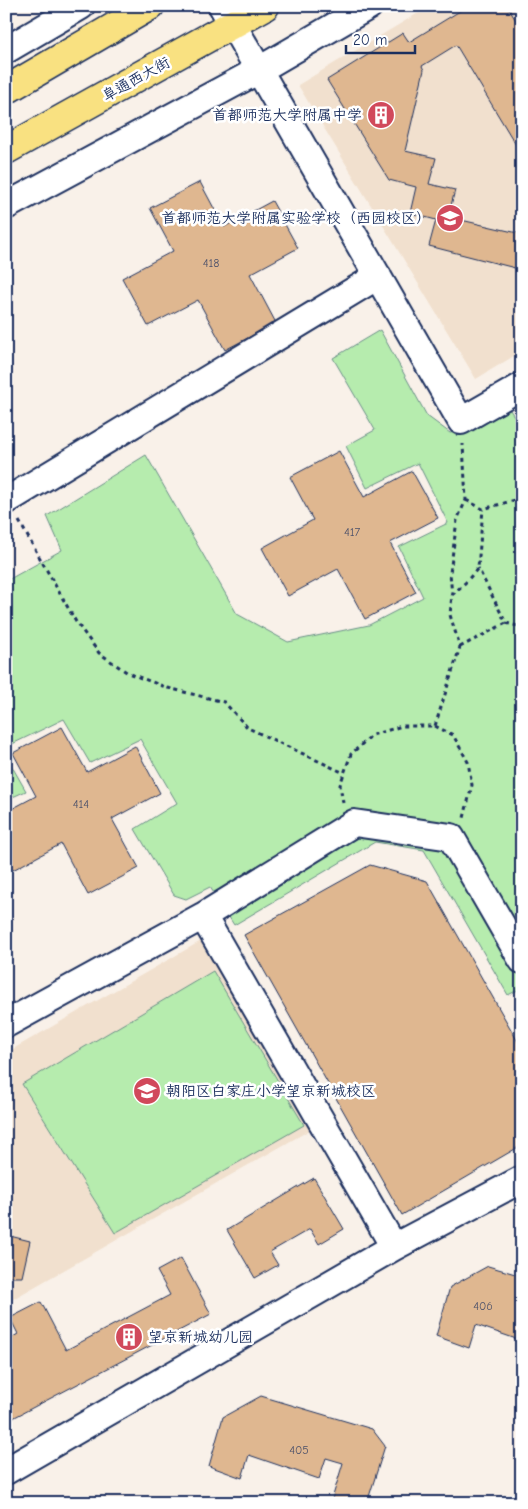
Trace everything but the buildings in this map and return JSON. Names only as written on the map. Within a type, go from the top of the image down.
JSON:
[{"type":"main road","points":[[6,90],[150,6]]},
{"type":"main road","name":"阜通西大街","points":[[6,150],[228,15],[265,6]]},
{"type":"street","points":[[6,50],[80,6]]},
{"type":"street","points":[[6,206],[259,70],[369,6]]},
{"type":"street","points":[[228,15],[461,421],[522,386]]},
{"type":"street","points":[[6,501],[378,276]]},
{"type":"street","points":[[6,1024],[202,916],[354,823],[451,837],[522,960]]},
{"type":"street","points":[[202,916],[394,1247]]},
{"type":"street","points":[[6,1471],[394,1247],[522,1179]]},
{"type":"path","points":[[435,726],[460,647],[450,615],[452,595],[450,573],[457,520],[466,500],[461,421]]},
{"type":"path","points":[[466,500],[484,509],[522,498]]},
{"type":"path","points":[[6,501],[76,622],[99,653],[128,674],[168,688],[224,702],[248,728],[344,773]]},
{"type":"path","points":[[484,509],[478,568],[506,624]]},
{"type":"path","points":[[452,595],[478,568]]},
{"type":"path","points":[[460,647],[506,624],[522,627]]},
{"type":"path","points":[[354,823],[344,808],[340,785],[351,754],[372,735],[402,726],[435,726],[453,735],[468,762],[472,785],[464,818],[451,837]]},
{"type":"shaded area","name":"首都师范大学附属实验学校（西园校区）","points":[[430,6],[522,6],[522,351],[476,379],[298,85]]},
{"type":"shaded area","name":"朝阳区白家庄小学望京新城校区","points":[[201,941],[310,1130],[6,1303],[6,1053]]},
{"type":"green space","points":[[380,330],[427,416],[450,433],[477,427],[510,410],[522,428],[522,988],[508,995],[424,850],[375,842],[234,925],[210,887],[186,899],[174,895],[135,829],[177,803],[140,739],[90,763],[64,719],[6,747],[6,581],[62,550],[47,516],[146,455],[237,614],[288,642],[369,625],[423,597],[399,547],[448,523],[418,463],[367,488],[346,446],[375,430],[333,358]]},
{"type":"green space","points":[[6,756],[26,791],[6,800]]},
{"type":"green space","name":"朝阳区白家庄小学望京新城校区","points":[[213,971],[304,1125],[115,1233],[22,1084]]},
{"type":"place","name":"首都师范大学附属中学","points":[[381,115]]},
{"type":"place","name":"首都师范大学附属实验学校（西园校区）","points":[[450,218]]},
{"type":"place","name":"朝阳区白家庄小学望京新城校区","points":[[147,1091]]},
{"type":"place","name":"望京新城幼儿园","points":[[129,1337]]}]
